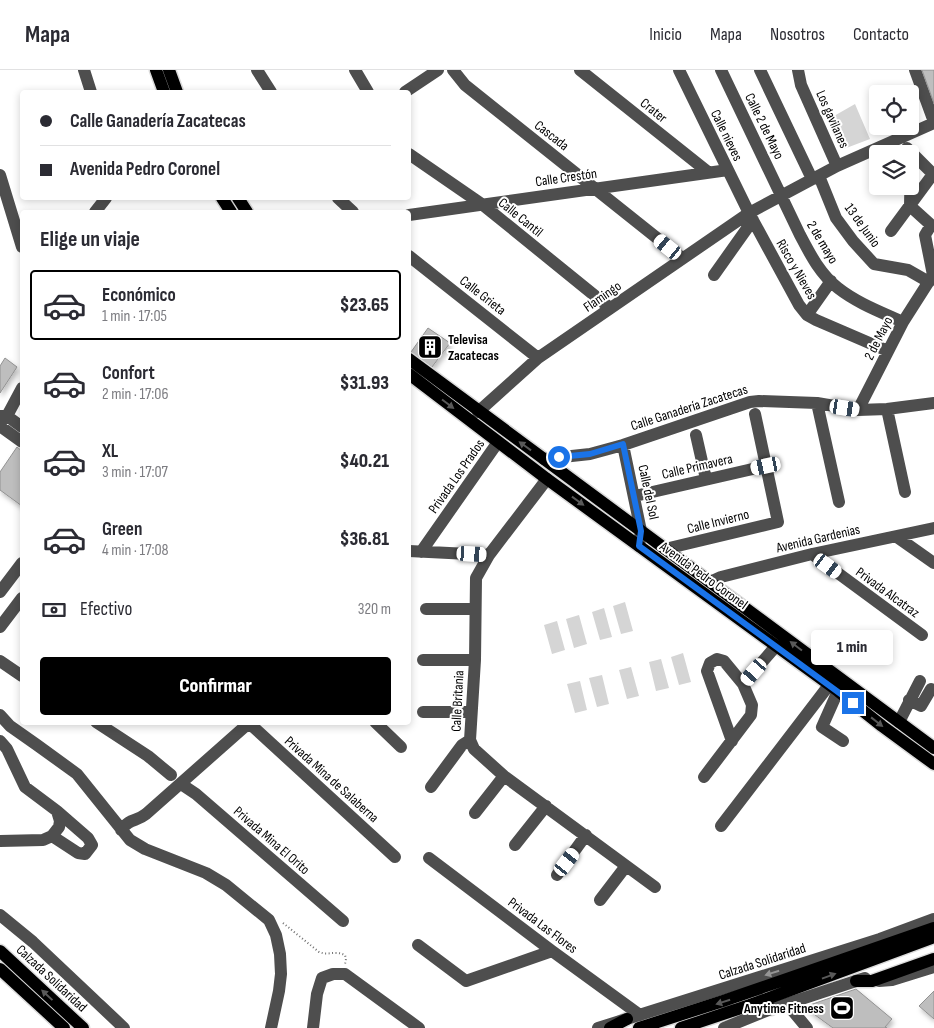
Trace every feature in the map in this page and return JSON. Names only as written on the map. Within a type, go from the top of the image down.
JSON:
[{"type":"main road","points":[[156,70],[163,90]]},
{"type":"main road","points":[[168,70],[176,90]]},
{"type":"main road","name":"Avenida Pedro Coronel","points":[[411,362],[423,378],[498,442],[547,479],[776,646],[899,722],[934,748]]},
{"type":"main road","name":"Avenida Pedro Coronel","points":[[411,375],[423,378],[478,412],[710,582],[837,684],[882,726],[934,764]]},
{"type":"main road","name":"Calzada Solidaridad","points":[[640,1022],[733,998],[934,928]]},
{"type":"main road","points":[[680,1028],[750,1005],[934,937]]},
{"type":"main road","name":"Calzada Solidaridad","points":[[0,951],[83,1028]]},
{"type":"main road","points":[[856,981],[872,980],[934,959]]},
{"type":"main road","name":"Calzada Solidaridad","points":[[0,969],[64,1028]]},
{"type":"main road","points":[[750,1005],[771,1009]]},
{"type":"main road","points":[[610,1028],[627,1019]]},
{"type":"street","points":[[84,70],[90,90]]},
{"type":"street","points":[[257,70],[270,90]]},
{"type":"street","points":[[355,70],[367,90]]},
{"type":"street","points":[[408,90],[438,70]]},
{"type":"street","name":"Cascada","points":[[453,70],[465,85],[682,258]]},
{"type":"street","name":"Crater","points":[[580,70],[708,172]]},
{"type":"street","name":"Calle nieves","points":[[679,70],[751,216]]},
{"type":"street","name":"Calle 2 de Mayo","points":[[721,70],[781,196]]},
{"type":"street","name":"13 de Junio","points":[[760,70],[836,218],[853,241],[874,264],[908,270],[929,282]]},
{"type":"street","name":"Los gavilanes","points":[[788,70],[801,85]]},
{"type":"street","name":"Los gavilanes","points":[[798,70],[801,85],[837,166]]},
{"type":"street","points":[[915,70],[934,123]]},
{"type":"street","name":"Flamingo","points":[[478,412],[538,358],[682,258],[781,196],[837,166],[934,123]]},
{"type":"street","points":[[898,139],[904,145]]},
{"type":"street","name":"Calle Cantil","points":[[411,155],[483,205],[610,308]]},
{"type":"street","points":[[919,160],[933,174],[919,193]]},
{"type":"street","name":"Calle Crestón","points":[[411,215],[728,170]]},
{"type":"street","points":[[0,175],[20,240]]},
{"type":"street","points":[[910,195],[910,206]]},
{"type":"street","points":[[891,232],[918,195]]},
{"type":"street","name":"2 de mayo","points":[[781,196],[814,260],[837,288],[856,300],[903,322]]},
{"type":"street","points":[[97,210],[104,200]]},
{"type":"street","points":[[340,200],[351,210]]},
{"type":"street","points":[[910,206],[932,225],[925,235],[933,275],[929,282]]},
{"type":"street","points":[[714,275],[751,216]]},
{"type":"street","name":"Risco y Nieves","points":[[751,216],[798,304],[807,315],[888,351]]},
{"type":"street","name":"Calle Grieta","points":[[411,258],[538,358]]},
{"type":"street","points":[[807,315],[831,281]]},
{"type":"street","name":"2 de Mayo","points":[[858,410],[903,322],[929,282]]},
{"type":"street","points":[[2,420],[20,391]]},
{"type":"street","name":"Calle Ganadería Zacatecas","points":[[544,459],[590,454],[759,400],[817,404],[858,410],[887,409],[934,403]]},
{"type":"street","points":[[817,404],[839,502]]},
{"type":"street","points":[[887,409],[905,492]]},
{"type":"street","points":[[755,414],[766,466]]},
{"type":"street","points":[[2,420],[20,426]]},
{"type":"street","points":[[2,420],[20,440]]},
{"type":"street","points":[[696,435],[706,479]]},
{"type":"street","name":"Privada Los Prados","points":[[415,552],[498,442]]},
{"type":"street","name":"Calle del Sol","points":[[623,444],[641,531],[639,546]]},
{"type":"street","name":"Calle Primavera","points":[[634,496],[766,466]]},
{"type":"street","name":"Calle Invierno","points":[[665,550],[778,522],[766,466]]},
{"type":"street","name":"Calle Britania","points":[[547,479],[489,555],[476,578],[470,740],[474,749],[504,776],[655,887]]},
{"type":"street","name":"Avenida Gardenias","points":[[710,582],[721,577],[812,554],[934,528]]},
{"type":"street","points":[[897,536],[934,563]]},
{"type":"street","points":[[415,552],[489,555]]},
{"type":"street","name":"Privada Alcatraz","points":[[812,554],[922,635]]},
{"type":"street","points":[[0,592],[18,577]]},
{"type":"street","points":[[0,627],[20,601]]},
{"type":"street","points":[[426,609],[475,610]]},
{"type":"street","points":[[743,684],[776,646]]},
{"type":"street","points":[[704,777],[732,741],[751,716],[752,705],[743,684],[724,660],[717,659],[710,664],[707,671],[732,741]]},
{"type":"street","points":[[423,660],[474,660]]},
{"type":"street","points":[[0,661],[20,675]]},
{"type":"street","points":[[899,722],[920,681]]},
{"type":"street","points":[[837,684],[822,727],[843,741]]},
{"type":"street","points":[[721,826],[837,684]]},
{"type":"street","points":[[909,700],[921,706],[931,689]]},
{"type":"street","points":[[423,712],[472,712]]},
{"type":"street","points":[[0,715],[10,726],[77,774],[130,840],[145,849],[206,873],[226,884],[270,920],[276,935],[280,954],[281,974],[280,991],[271,1028]]},
{"type":"street","points":[[101,725],[148,756],[170,775]]},
{"type":"street","points":[[121,830],[131,821],[141,818],[247,725]]},
{"type":"street","name":"Privada Mina de Salaberna","points":[[251,725],[395,857]]},
{"type":"street","points":[[378,725],[401,747]]},
{"type":"street","points":[[431,787],[462,745],[470,740]]},
{"type":"street","points":[[0,741],[7,749],[25,787],[57,811],[88,838],[92,845],[85,854],[78,853],[48,838],[0,841]]},
{"type":"street","points":[[476,813],[504,776]]},
{"type":"street","name":"Privada Mina El Orito","points":[[181,784],[196,794],[343,921]]},
{"type":"street","points":[[515,845],[546,806]]},
{"type":"street","points":[[48,838],[58,827],[60,821],[57,811]]},
{"type":"street","points":[[557,874],[586,836]]},
{"type":"street","name":"Privada Las Flores","points":[[429,858],[552,951],[640,1022]]},
{"type":"street","points":[[600,900],[626,866]]},
{"type":"street","points":[[0,915],[33,942],[124,1028]]},
{"type":"street","name":"Calzada Solidaridad","points":[[598,1028],[627,1019],[640,1022],[934,919]]},
{"type":"street","points":[[418,945],[466,981],[552,951]]},
{"type":"street","points":[[724,1028],[750,1024],[771,1009],[934,953]]},
{"type":"street","points":[[872,980],[892,980],[934,967]]},
{"type":"street","points":[[313,1028],[317,994],[322,978],[333,974],[345,974],[419,1028]]},
{"type":"street","points":[[787,1004],[807,1028]]},
{"type":"path","points":[[273,926],[282,922],[319,952],[324,954],[337,952],[345,955],[346,963],[343,966]]},
{"type":"shaded area","points":[[855,104],[870,139],[841,150],[827,120]]},
{"type":"shaded area","points":[[625,602],[633,631],[621,634],[613,606]]},
{"type":"shaded area","points":[[604,608],[612,637],[600,640],[592,612]]},
{"type":"shaded area","points":[[579,615],[587,644],[574,648],[566,619]]},
{"type":"shaded area","points":[[557,621],[565,650],[552,654],[544,625]]},
{"type":"shaded area","points":[[683,653],[691,682],[679,685],[671,657]]},
{"type":"shaded area","points":[[661,659],[669,688],[656,691],[649,662]]},
{"type":"shaded area","points":[[631,667],[639,696],[627,699],[619,670]]},
{"type":"shaded area","points":[[602,675],[609,704],[597,707],[589,678]]},
{"type":"shaded area","points":[[580,681],[587,710],[575,713],[567,684]]},
{"type":"building","points":[[922,70],[934,70],[934,103]]},
{"type":"building","name":"Televisa Zacatecas","points":[[428,328],[450,343],[432,367],[411,352]]},
{"type":"building","points":[[5,358],[17,367],[0,393],[0,366]]},
{"type":"building","points":[[17,447],[20,449],[20,505],[0,490],[0,472]]},
{"type":"building","name":"Anytime Fitness","points":[[856,989],[892,1019],[885,1027],[887,1028],[833,1028],[804,1007]]},
{"type":"building","points":[[934,991],[934,1019],[919,1006]]},
{"type":"place","name":"Televisa Zacatecas","points":[[430,347]]},
{"type":"place","name":"Anytime Fitness","points":[[842,1008]]},
{"type":"route","points":[[559,457],[590,454],[623,444],[641,531],[639,546],[853,703]]}]
